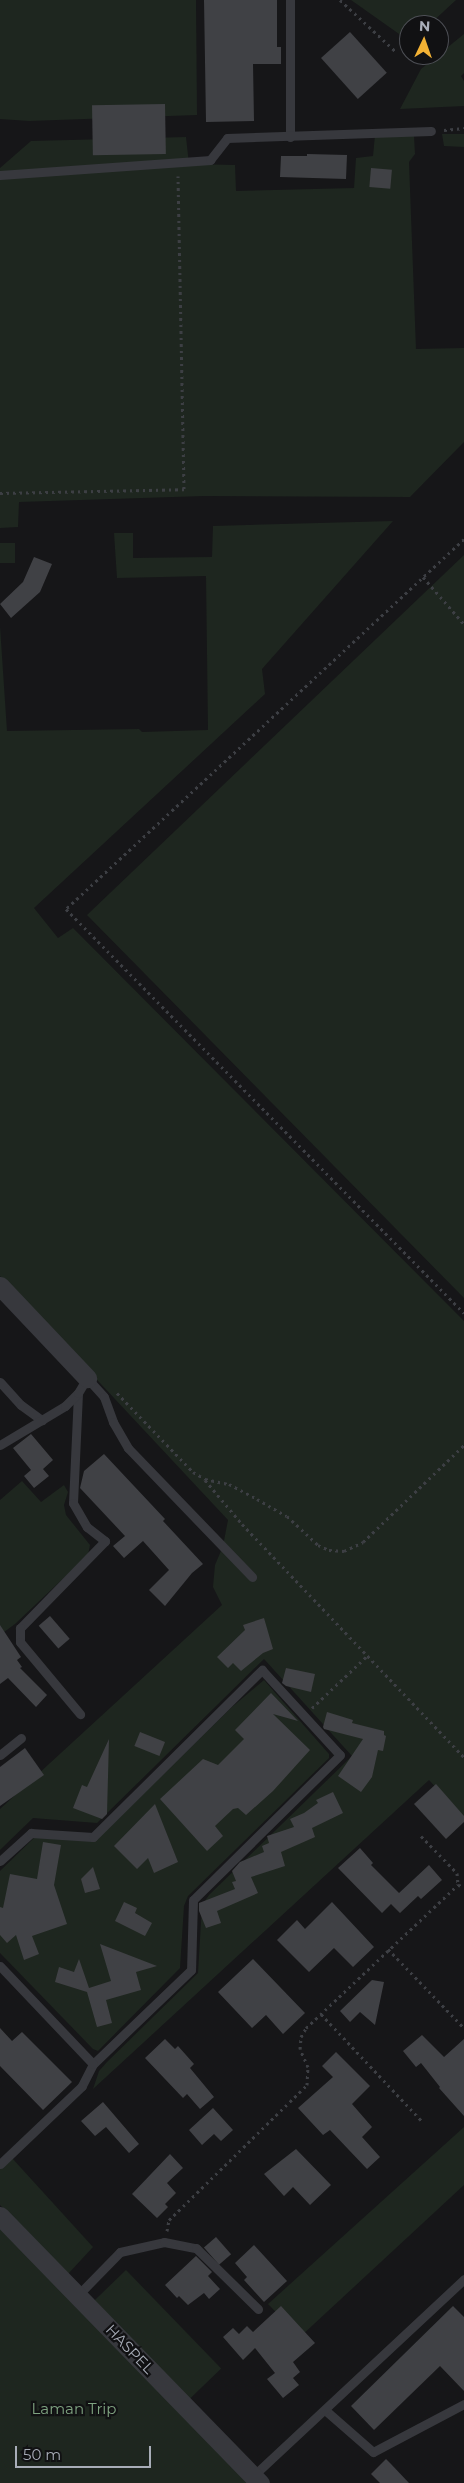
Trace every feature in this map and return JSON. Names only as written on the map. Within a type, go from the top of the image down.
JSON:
[{"type":"street","points":[[0,1286],[82,1386]]},
{"type":"street","name":"HASPEL","points":[[0,2216],[256,2480]]},
{"type":"lane","points":[[290,0],[290,137]]},
{"type":"lane","points":[[0,175],[210,160],[227,138],[431,132]]},
{"type":"lane","points":[[0,1382],[21,1405],[42,1420]]},
{"type":"lane","points":[[0,1445],[65,1406],[82,1386]]},
{"type":"lane","points":[[82,1386],[104,1397],[113,1422],[128,1448],[252,1577]]},
{"type":"lane","points":[[80,1714],[20,1642],[20,1628],[105,1541],[87,1527],[73,1503],[82,1386]]},
{"type":"lane","points":[[0,1860],[31,1833],[93,1837],[262,1670],[340,1755],[193,1900],[191,1970],[93,2064],[82,2086],[0,2164]]},
{"type":"lane","points":[[0,1755],[21,1738]]},
{"type":"lane","points":[[0,1966],[93,2064]]},
{"type":"lane","points":[[78,2295],[120,2252],[164,2242],[196,2248],[258,2309]]},
{"type":"lane","points":[[256,2480],[325,2410],[464,2279]]},
{"type":"lane","points":[[325,2410],[373,2452],[464,2404]]},
{"type":"path","points":[[340,0],[395,51]]},
{"type":"path","points":[[431,132],[464,128]]},
{"type":"path","points":[[0,493],[184,489],[177,162]]},
{"type":"path","points":[[464,539],[66,908],[464,1313]]},
{"type":"path","points":[[423,577],[464,624]]},
{"type":"path","points":[[114,1389],[176,1456],[205,1479],[242,1524],[464,1757]]},
{"type":"path","points":[[205,1479],[229,1484],[287,1516],[318,1545],[329,1550],[344,1551],[363,1542],[464,1445]]},
{"type":"path","points":[[305,1716],[368,1655]]},
{"type":"path","points":[[421,1836],[457,1873],[458,1884]]},
{"type":"path","points":[[458,1884],[464,1886]]},
{"type":"path","points":[[164,2242],[169,2220],[307,2084],[309,2074],[300,2049],[301,2037],[321,2014],[458,1884]]},
{"type":"path","points":[[388,1949],[464,2028]]},
{"type":"path","points":[[321,2014],[421,2120]]},
{"type":"green space","points":[[0,0],[196,0],[197,115],[29,121],[0,119]]},
{"type":"green space","points":[[351,0],[456,0],[440,15],[399,15],[399,34]]},
{"type":"green space","points":[[464,34],[464,73],[461,76],[464,81],[464,106],[400,109],[421,69],[426,65],[449,65],[449,46]]},
{"type":"green space","points":[[442,134],[464,134],[464,147],[444,146]]},
{"type":"green space","points":[[375,135],[414,135],[415,154],[409,162],[416,349],[464,348],[464,442],[410,497],[204,496],[19,502],[18,527],[0,528],[0,168],[31,141],[186,137],[189,164],[235,165],[236,191],[354,188],[356,158],[373,156]]},
{"type":"green space","points":[[393,521],[262,669],[265,694],[34,908],[58,938],[73,928],[464,1321],[464,1818],[429,1780],[93,2089],[99,2071],[107,2062],[198,1973],[202,1905],[209,1895],[352,1756],[264,1659],[97,1823],[33,1818],[0,1850],[0,1809],[222,1605],[213,1587],[215,1565],[223,1546],[228,1520],[0,1276],[0,626],[7,731],[139,729],[142,732],[208,730],[206,576],[117,578],[114,533],[133,533],[133,558],[212,557],[213,526]]},
{"type":"green space","points":[[0,543],[15,543],[15,563],[0,563]]},
{"type":"green space","points":[[464,555],[464,1298],[87,915]]},
{"type":"green space","points":[[22,1481],[41,1502],[64,1485],[68,1492],[64,1505],[66,1515],[90,1545],[88,1555],[15,1624],[0,1635],[0,1500]]},
{"type":"green space","points":[[264,1680],[329,1754],[329,1758],[188,1896],[184,1906],[180,1968],[98,2051],[93,2049],[0,1953],[0,1871],[37,1835],[95,1841],[232,1707]]},
{"type":"green space","points":[[464,2127],[464,2185],[300,2337],[268,2304]]},
{"type":"green space","points":[[12,2158],[93,2247],[68,2274],[0,2205],[0,2169]]},
{"type":"green space","name":"Laman Trip","points":[[0,2227],[251,2483],[0,2483]]},
{"type":"green space","points":[[126,2270],[221,2369],[189,2400],[94,2301]]},
{"type":"building","points":[[204,0],[277,0],[277,47],[281,47],[281,64],[253,64],[254,121],[206,122]]},
{"type":"building","points":[[350,32],[387,73],[358,99],[321,58]]},
{"type":"building","points":[[165,104],[166,154],[93,155],[92,105]]},
{"type":"building","points":[[307,154],[347,155],[346,179],[280,177],[281,156],[307,156]]},
{"type":"building","points":[[371,168],[392,170],[390,189],[369,187]]},
{"type":"building","points":[[34,557],[52,564],[40,592],[11,618],[0,604],[23,582]]},
{"type":"building","points":[[31,1434],[53,1460],[43,1469],[49,1476],[34,1488],[24,1476],[31,1470],[13,1448]]},
{"type":"building","points":[[104,1454],[165,1519],[163,1521],[203,1564],[192,1573],[165,1606],[149,1590],[169,1570],[143,1541],[124,1558],[113,1546],[125,1536],[80,1488],[84,1471]]},
{"type":"building","points":[[50,1616],[70,1639],[58,1648],[39,1626]]},
{"type":"building","points":[[264,1618],[273,1649],[263,1653],[241,1671],[233,1663],[228,1668],[217,1657],[245,1630],[243,1625]]},
{"type":"building","points":[[0,1625],[21,1657],[17,1660],[22,1667],[20,1668],[47,1695],[36,1707],[8,1678],[0,1684]]},
{"type":"building","points":[[286,1668],[315,1674],[311,1692],[286,1686],[282,1683]]},
{"type":"building","points":[[271,1693],[298,1721],[273,1714],[310,1750],[273,1791],[246,1815],[238,1808],[233,1809],[215,1826],[223,1836],[207,1851],[160,1799],[203,1759],[218,1765],[244,1739],[235,1730]]},
{"type":"building","points":[[327,1712],[353,1720],[352,1723],[384,1731],[386,1736],[383,1751],[378,1750],[372,1777],[361,1792],[338,1776],[363,1739],[324,1729]]},
{"type":"building","points":[[140,1732],[165,1742],[159,1756],[134,1746]]},
{"type":"building","points":[[109,1739],[107,1814],[102,1819],[73,1808],[82,1785],[87,1787]]},
{"type":"building","points":[[25,1748],[44,1775],[0,1806],[0,1767]]},
{"type":"building","points":[[436,1784],[464,1816],[464,1822],[446,1839],[414,1804]]},
{"type":"building","points":[[333,1792],[343,1813],[312,1828],[315,1837],[281,1852],[285,1866],[251,1877],[258,1893],[217,1911],[221,1923],[206,1928],[199,1911],[199,1903],[235,1889],[232,1882],[236,1881],[232,1871],[240,1862],[264,1852],[262,1846],[269,1843],[267,1836],[294,1827],[290,1819],[304,1813],[318,1803],[316,1800]]},
{"type":"building","points":[[155,1804],[178,1862],[154,1873],[148,1858],[137,1869],[114,1846]]},
{"type":"building","points":[[43,1842],[61,1845],[54,1885],[67,1924],[32,1936],[39,1954],[24,1960],[16,1935],[7,1943],[0,1935],[0,1907],[3,1908],[10,1874],[37,1879]]},
{"type":"building","points":[[360,1848],[373,1863],[371,1865],[399,1893],[429,1865],[442,1880],[421,1899],[418,1896],[400,1913],[391,1904],[382,1913],[338,1868]]},
{"type":"building","points":[[93,1867],[100,1889],[85,1893],[81,1879]]},
{"type":"building","points":[[124,1902],[137,1908],[135,1913],[152,1923],[145,1936],[115,1921]]},
{"type":"building","points":[[332,1902],[374,1947],[353,1967],[334,1948],[309,1972],[277,1940],[297,1920],[305,1929]]},
{"type":"building","points":[[100,1944],[157,1966],[136,1972],[141,1990],[106,2000],[112,2023],[97,2027],[87,1992],[55,1982],[59,1967],[74,1972],[79,1959],[89,1988],[111,1981]]},
{"type":"building","points":[[253,1959],[305,2013],[283,2034],[266,2015],[252,2028],[218,1992]]},
{"type":"building","points":[[372,1980],[384,1982],[375,2025],[360,2012],[350,2022],[340,2011]]},
{"type":"building","points":[[0,2028],[12,2041],[22,2032],[72,2082],[43,2110],[0,2066]]},
{"type":"building","points":[[422,2035],[444,2057],[464,2039],[464,2116],[439,2088],[421,2063],[416,2067],[403,2051]]},
{"type":"building","points":[[165,2039],[175,2049],[178,2046],[194,2064],[190,2068],[214,2097],[200,2109],[187,2094],[183,2098],[145,2058]]},
{"type":"building","points":[[336,2052],[370,2086],[352,2104],[372,2127],[362,2137],[380,2157],[367,2169],[330,2130],[323,2135],[298,2108],[333,2077],[322,2066]]},
{"type":"building","points":[[103,2102],[139,2144],[129,2153],[106,2127],[95,2136],[81,2121]]},
{"type":"building","points":[[213,2108],[233,2130],[221,2141],[214,2134],[202,2145],[189,2130]]},
{"type":"building","points":[[296,2149],[331,2185],[310,2205],[293,2187],[284,2196],[264,2174]]},
{"type":"building","points":[[170,2154],[183,2168],[167,2183],[176,2193],[165,2204],[168,2207],[157,2218],[132,2194]]},
{"type":"building","points":[[216,2237],[231,2254],[219,2265],[204,2247]]},
{"type":"building","points":[[254,2245],[287,2281],[264,2302],[244,2280],[247,2277],[235,2263]]},
{"type":"building","points":[[196,2256],[212,2272],[208,2276],[220,2289],[209,2299],[204,2293],[188,2305],[179,2296],[177,2298],[165,2285]]},
{"type":"building","points":[[281,2306],[315,2343],[293,2362],[300,2372],[293,2378],[299,2385],[283,2398],[267,2379],[275,2373],[255,2348],[243,2360],[223,2337],[233,2328],[239,2334],[247,2326],[253,2332]]},
{"type":"building","points":[[453,2306],[464,2317],[464,2391],[440,2366],[374,2430],[351,2406]]},
{"type":"building","points":[[386,2459],[409,2483],[380,2483],[371,2474]]}]
